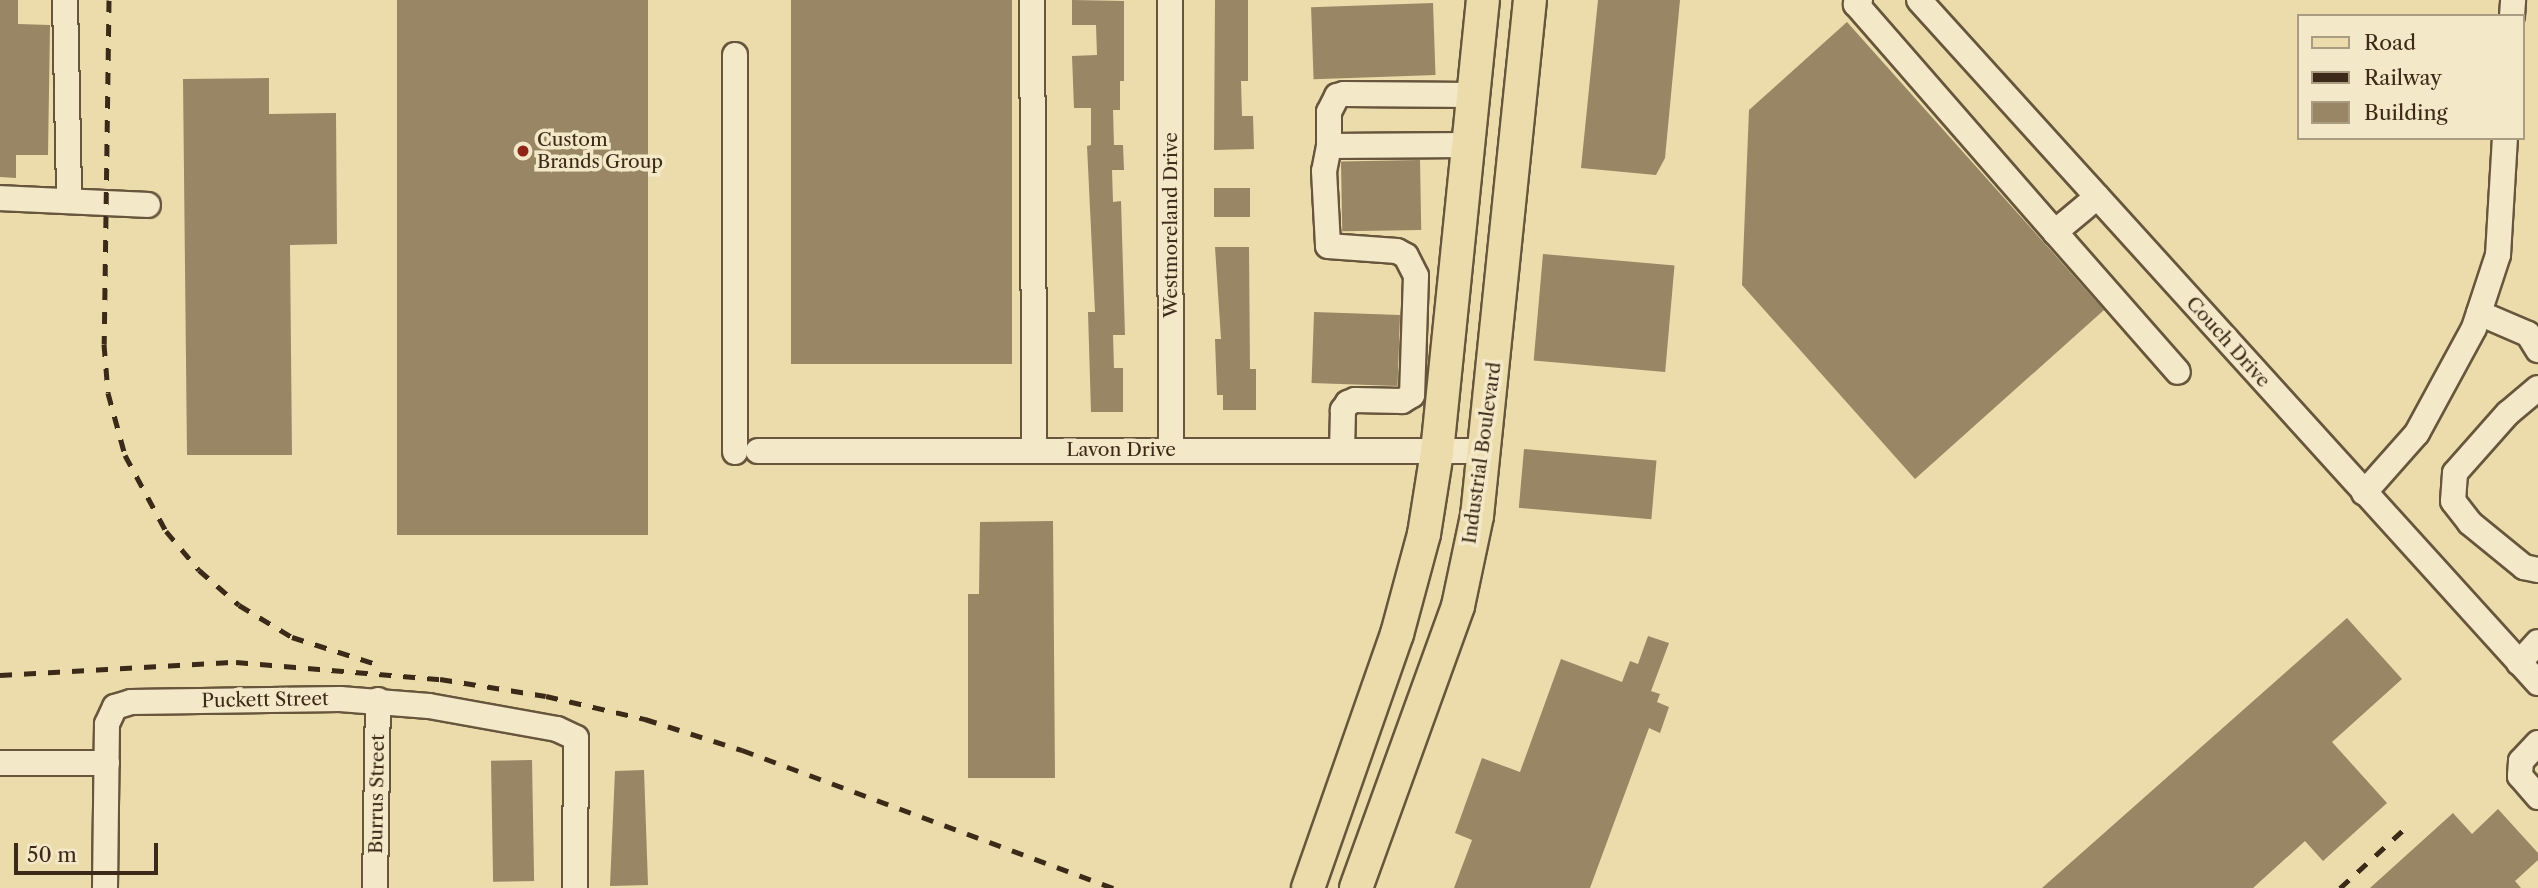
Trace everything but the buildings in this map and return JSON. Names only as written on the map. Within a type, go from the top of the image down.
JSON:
[{"type":"main road","points":[[1308,888],[1413,581],[1437,452],[1483,0]]},
{"type":"main road","name":"Industrial Boulevard","points":[[1356,888],[1458,606],[1477,516],[1530,0]]},
{"type":"street","points":[[65,0],[69,199]]},
{"type":"street","points":[[1032,0],[1034,449]]},
{"type":"street","name":"Westmoreland Drive","points":[[1170,0],[1171,450]]},
{"type":"street","points":[[1860,0],[1856,4],[2178,372]]},
{"type":"street","name":"Couch Drive","points":[[1919,0],[2538,683]]},
{"type":"street","name":"Lavon Drive","points":[[735,55],[746,452],[1034,449],[1484,451]]},
{"type":"street","points":[[1342,451],[1343,410],[1348,403],[1355,400],[1402,401],[1412,395],[1416,276],[1406,256],[1397,251],[1328,246],[1326,243],[1324,171],[1329,146],[1329,112],[1337,96],[1473,95]]},
{"type":"street","points":[[2364,493],[2417,433],[2479,313],[2498,255],[2505,140]]},
{"type":"street","points":[[1329,146],[1468,145]]},
{"type":"street","points":[[2056,232],[2097,197]]},
{"type":"street","points":[[0,198],[69,199],[148,205]]},
{"type":"street","points":[[1416,276],[1455,277]]},
{"type":"street","points":[[2479,313],[2528,334],[2538,350]]},
{"type":"street","points":[[2538,388],[2508,413],[2455,473],[2453,502],[2470,523],[2524,566],[2538,570]]},
{"type":"street","points":[[2519,663],[2538,642]]},
{"type":"street","name":"Puckett Street","points":[[105,888],[107,724],[115,707],[131,702],[378,700],[557,729],[576,738],[579,769],[575,888]]},
{"type":"street","name":"Burrus Street","points":[[375,888],[378,700]]},
{"type":"street","points":[[2538,743],[2521,761],[2520,776],[2538,797]]},
{"type":"street","points":[[0,763],[107,762]]},
{"type":"railway","points":[[109,0],[104,344],[108,393],[125,455],[166,531],[199,570],[239,605],[292,637],[376,664]]},
{"type":"railway","points":[[0,675],[236,662],[440,679],[546,696],[645,719],[742,750],[1114,888]]},
{"type":"railway","points":[[2340,888],[2403,830]]},
{"type":"place","name":"Custom Brands Group","points":[[523,151]]}]
